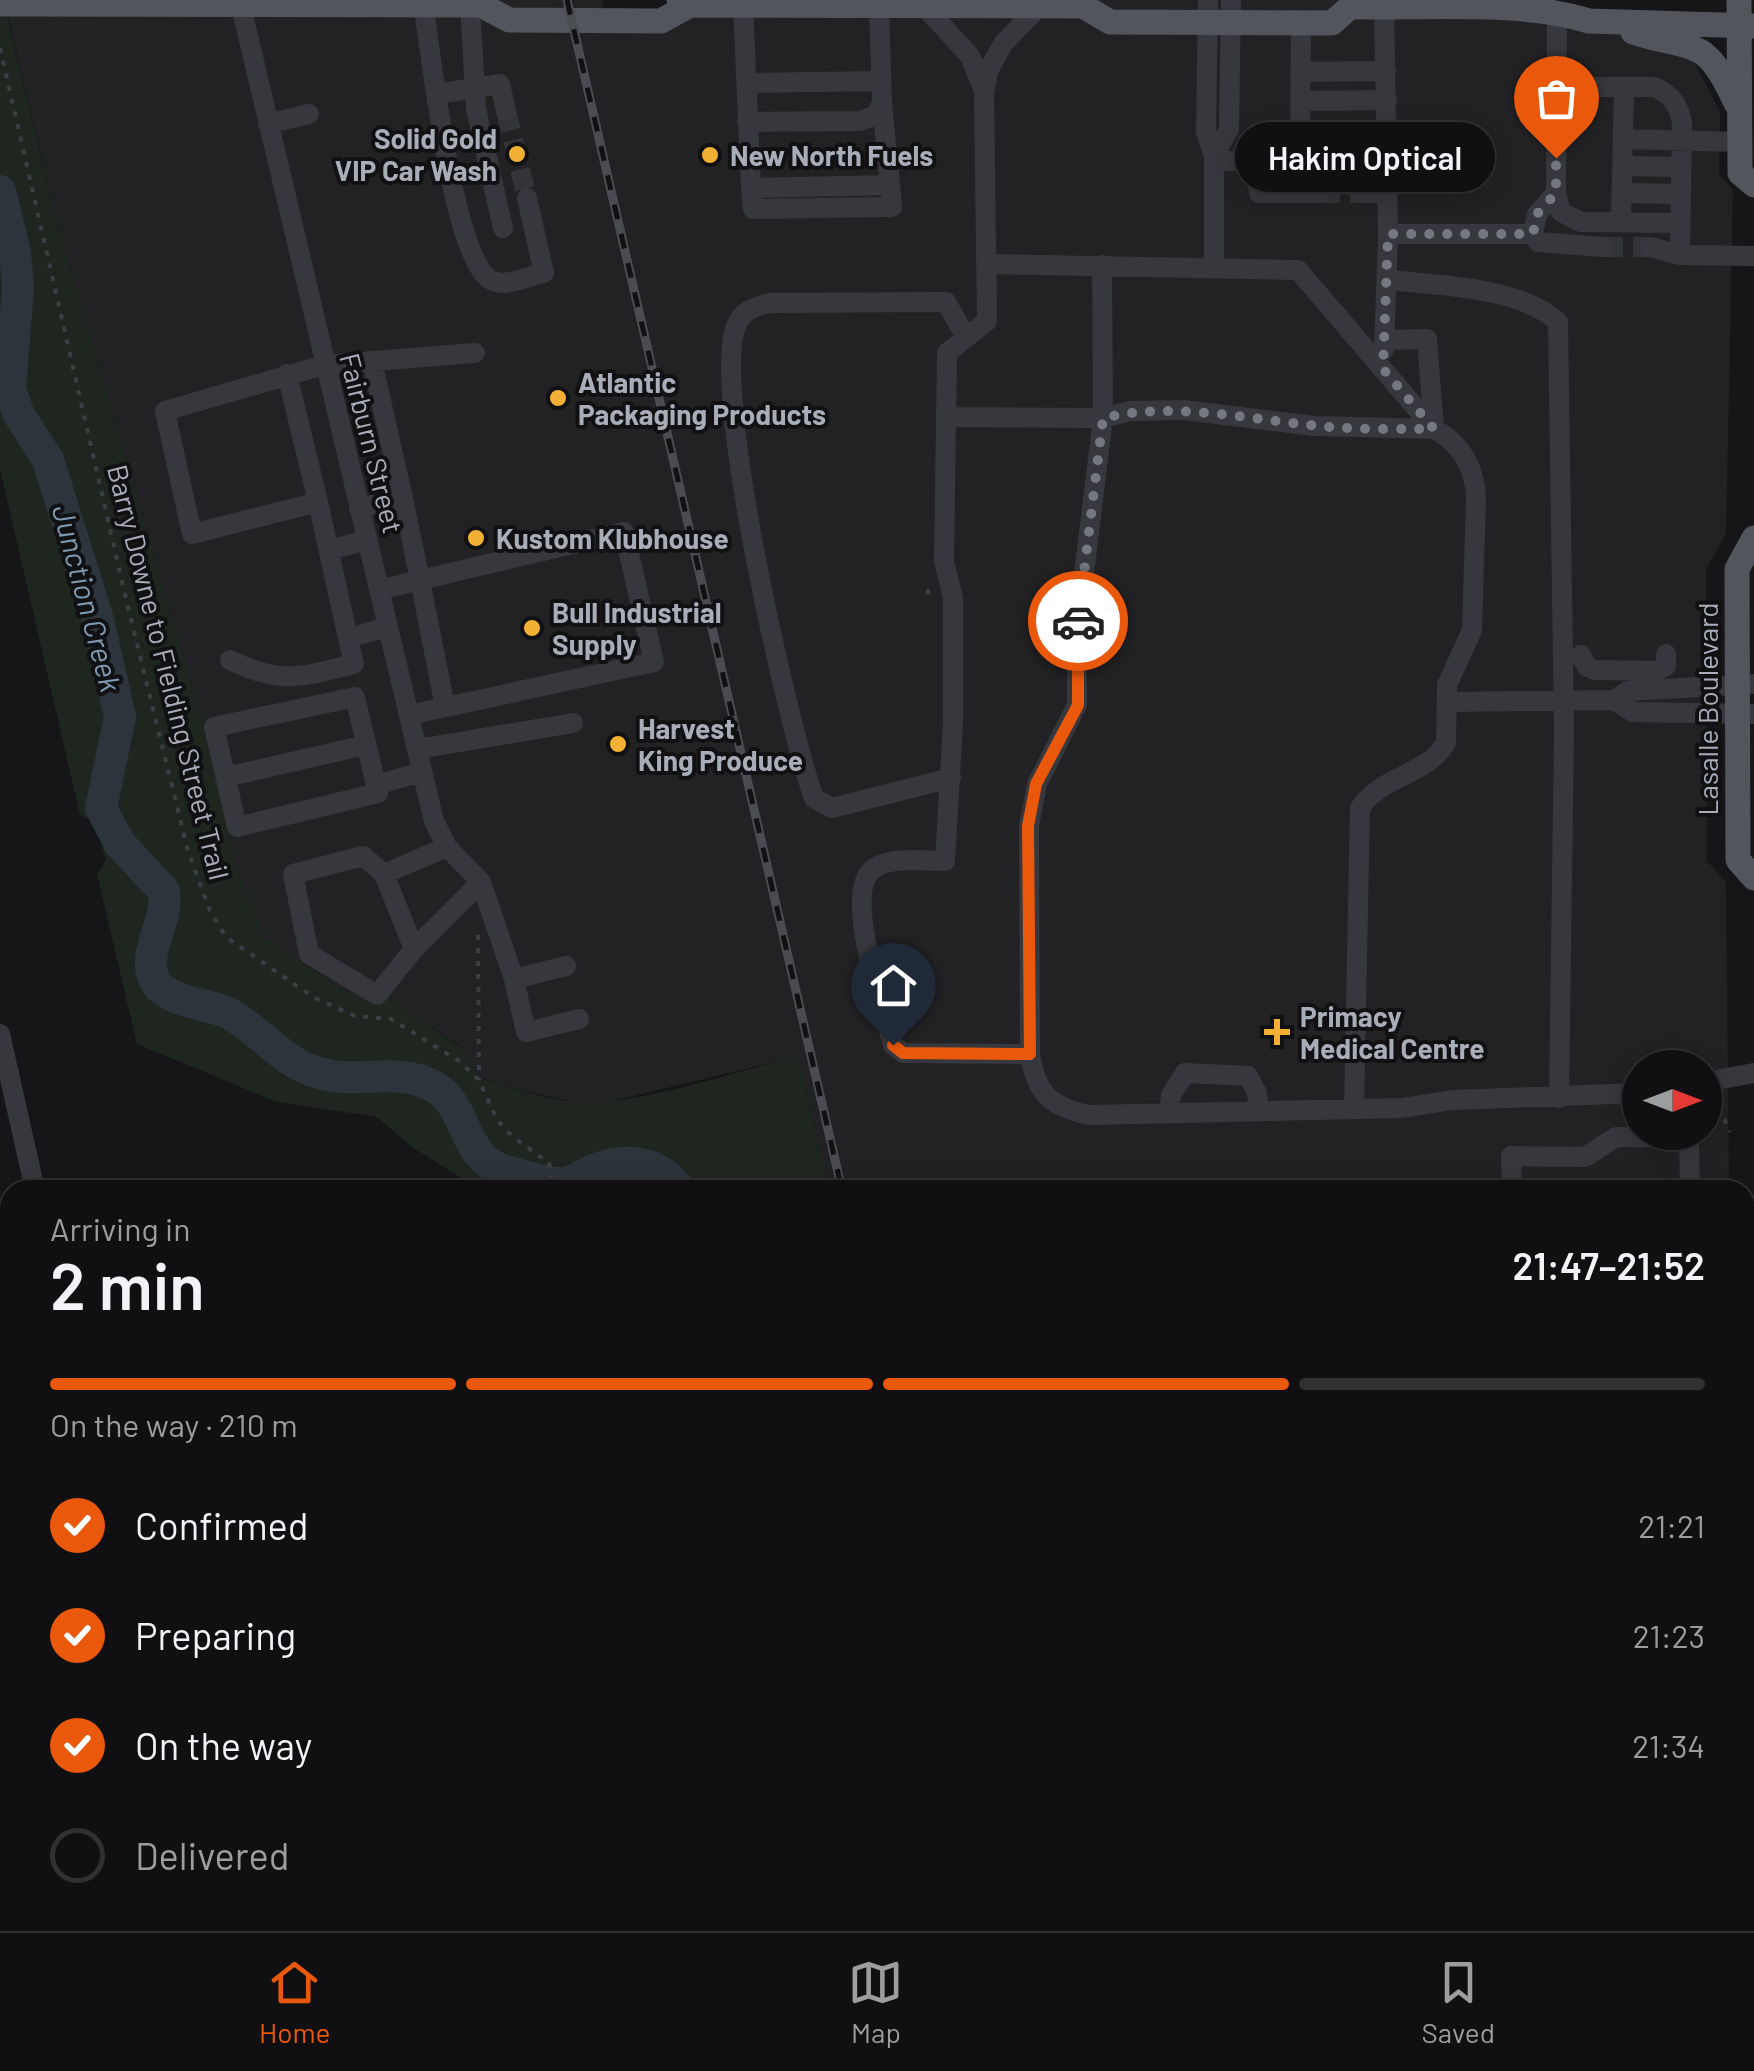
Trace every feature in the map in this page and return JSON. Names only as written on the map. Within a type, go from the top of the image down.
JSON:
[{"type":"main road","points":[[0,4],[459,3],[510,20],[572,21],[662,21],[685,2],[879,6],[1088,3],[1110,22],[1220,11],[1332,24],[1346,4],[1570,7],[1590,21],[1744,17],[1740,173],[1754,185]]},
{"type":"main road","points":[[1606,21],[1701,49],[1722,73],[1740,113]]},
{"type":"main road","name":"Lasalle Boulevard","points":[[1754,538],[1736,569],[1746,684],[1738,860],[1754,878]]},
{"type":"street","name":"Fairburn Street","points":[[240,2],[434,821],[447,847],[480,882]]},
{"type":"street","points":[[459,3],[476,109],[503,228]]},
{"type":"street","points":[[459,3],[426,120],[459,260],[474,261],[482,273],[501,283],[544,272],[526,198]]},
{"type":"street","points":[[1030,1054],[903,1053],[893,1045],[864,944],[866,880],[871,870],[890,862],[945,860],[951,778],[954,612],[944,562],[946,353],[988,321],[984,94],[995,56],[1039,3]]},
{"type":"street","points":[[744,5],[751,188],[890,185],[879,6]]},
{"type":"street","points":[[1383,369],[1388,234],[1386,71],[1396,5]]},
{"type":"street","points":[[924,6],[970,56],[984,94]]},
{"type":"street","points":[[1570,7],[1557,87],[1556,193],[1560,212],[1568,218],[1680,223]]},
{"type":"street","points":[[1214,266],[1214,158],[1206,132],[1220,11]]},
{"type":"street","points":[[1300,160],[1301,23]]},
{"type":"street","points":[[1300,72],[1386,71]]},
{"type":"street","points":[[746,84],[881,81]]},
{"type":"street","points":[[436,94],[500,84],[506,110]]},
{"type":"street","points":[[1557,87],[1624,87],[1664,92],[1680,112],[1680,255]]},
{"type":"street","points":[[1622,222],[1624,87]]},
{"type":"street","points":[[1300,100],[1387,100]]},
{"type":"street","points":[[747,122],[860,121],[876,116],[882,103]]},
{"type":"street","points":[[268,124],[309,114]]},
{"type":"street","points":[[1623,139],[1740,142]]},
{"type":"street","points":[[1214,158],[1388,160]]},
{"type":"street","points":[[1255,160],[1259,193],[1320,193]]},
{"type":"street","points":[[1622,166],[1682,166]]},
{"type":"street","points":[[1362,193],[1388,193]]},
{"type":"street","points":[[1556,193],[1537,214],[1533,234],[1538,242],[1603,247]]},
{"type":"street","points":[[1622,193],[1681,194]]},
{"type":"street","points":[[1388,234],[1533,234]]},
{"type":"street","points":[[1650,247],[1680,255],[1754,256]]},
{"type":"street","points":[[986,264],[1298,270],[1434,429],[1451,438],[1476,480],[1472,630],[1449,678],[1446,743],[1440,754],[1384,782],[1360,808],[1354,1108]]},
{"type":"street","points":[[1102,265],[1103,418],[1077,631],[1078,705],[1036,784],[1028,826],[1030,1054],[1034,1083],[1043,1096],[1069,1111],[1089,1115],[1354,1108],[1622,1094]]},
{"type":"street","points":[[1387,280],[1481,290],[1544,309],[1558,322],[1563,700],[1559,1098]]},
{"type":"street","points":[[951,778],[832,808],[814,798],[778,666],[737,458],[731,349],[736,324],[748,309],[769,303],[946,302],[966,338]]},
{"type":"street","points":[[1384,340],[1427,340],[1434,429]]},
{"type":"street","points":[[318,502],[192,534],[165,412],[324,365],[475,352]]},
{"type":"street","points":[[372,361],[445,707]]},
{"type":"street","points":[[230,660],[260,675],[289,680],[354,664],[287,374]]},
{"type":"street","points":[[946,417],[1103,418],[1130,412],[1184,410],[1314,426],[1434,429]]},
{"type":"street","points":[[308,460],[345,448]]},
{"type":"street","points":[[359,508],[402,498]]},
{"type":"street","points":[[379,590],[624,532],[654,662],[409,715]]},
{"type":"street","points":[[329,550],[367,540]]},
{"type":"street","points":[[348,638],[388,627]]},
{"type":"street","points":[[1581,655],[1587,668],[1595,670],[1656,671],[1666,666],[1666,654]]},
{"type":"street","points":[[1614,700],[1628,691],[1746,684]]},
{"type":"street","points":[[355,697],[366,745],[378,792],[237,827],[214,728],[355,697]]},
{"type":"street","points":[[1448,702],[1614,700],[1634,712],[1746,714]]},
{"type":"street","points":[[417,749],[573,723]]},
{"type":"street","points":[[226,777],[366,745]]},
{"type":"street","points":[[376,785],[422,772]]},
{"type":"street","points":[[384,874],[447,847]]},
{"type":"street","points":[[414,949],[384,874],[364,856],[293,874],[310,954],[377,995],[414,949],[480,882],[514,979],[526,1032],[580,1020]]},
{"type":"street","points":[[514,979],[566,966]]},
{"type":"street","points":[[2,1047],[33,1180]]},
{"type":"street","points":[[1169,1113],[1171,1095],[1184,1073],[1248,1076],[1258,1093],[1259,1111]]},
{"type":"street","points":[[1722,1079],[1754,1074]]},
{"type":"street","points":[[1512,1180],[1512,1156],[1586,1157],[1616,1137],[1689,1138],[1690,1180]]},
{"type":"path","name":"Barry Downe to Fielding Street Trail","points":[[0,48],[126,599],[188,852],[210,911],[226,937],[286,980],[354,1016],[391,1020],[434,1043],[479,1080],[505,1128],[549,1163],[552,1180]]},
{"type":"path","points":[[478,931],[479,1080]]},
{"type":"path","points":[[1722,1114],[1730,1132]]},
{"type":"shaded area","points":[[0,0],[602,0],[607,23],[662,23],[684,0],[1559,0],[1546,6],[1690,55],[1720,111],[1719,175],[1733,189],[1726,534],[1706,569],[1707,861],[1726,882],[1729,1180],[826,1180],[799,1056],[608,1102],[575,1102],[477,1077],[464,1049],[389,997],[344,991],[264,936],[238,870],[199,709],[55,216],[5,3]]},
{"type":"shaded area","points":[[0,3],[4,3],[55,216],[199,709],[238,870],[264,936],[344,991],[389,997],[464,1050],[478,1077],[539,1095],[577,1102],[627,1099],[799,1056],[826,1180],[464,1180],[412,1147],[377,1117],[277,1102],[137,1044],[97,874],[106,860],[94,821],[80,815],[0,469]]},
{"type":"waterway","name":"Junction Creek","points":[[0,191],[15,252],[18,288],[10,388],[18,413],[48,460],[98,620],[120,717],[101,808],[120,844],[164,891],[163,913],[151,958],[154,979],[177,998],[228,1013],[292,1061],[316,1072],[346,1077],[406,1077],[435,1087],[454,1107],[473,1144],[491,1165],[540,1180]]},
{"type":"waterway","name":"Junction Creek","points":[[575,1180],[617,1163],[652,1167],[671,1180]]},
{"type":"tunnel","points":[[506,111],[527,198]]},
{"type":"tunnel","points":[[1320,193],[1362,193]]},
{"type":"tunnel","points":[[1603,247],[1650,247]]},
{"type":"railway","points":[[567,0],[840,1180]]},
{"type":"way so far","points":[[1078,621],[1103,418],[1130,412],[1184,410],[1314,426],[1434,429],[1383,369],[1388,234],[1533,234],[1537,214],[1556,193],[1556,158]]},
{"type":"place","name":"Solid Gold VIP Car Wash","points":[[517,154]]},
{"type":"place","name":"New North Fuels","points":[[710,155]]},
{"type":"place","name":"Hakim Optical","points":[[1556,158]]},
{"type":"place","name":"Atlantic Packaging Products","points":[[558,398]]},
{"type":"place","name":"Kustom Klubhouse","points":[[476,538]]},
{"type":"place","name":"Bull Industrial Supply","points":[[532,628]]},
{"type":"place","name":"Harvest King Produce","points":[[618,744]]},
{"type":"place","name":"Primacy Medical Centre","points":[[1277,1032]]},
{"type":"route","points":[[893,1045],[903,1053],[1030,1054],[1028,826],[1036,784],[1078,705],[1078,621]]}]
